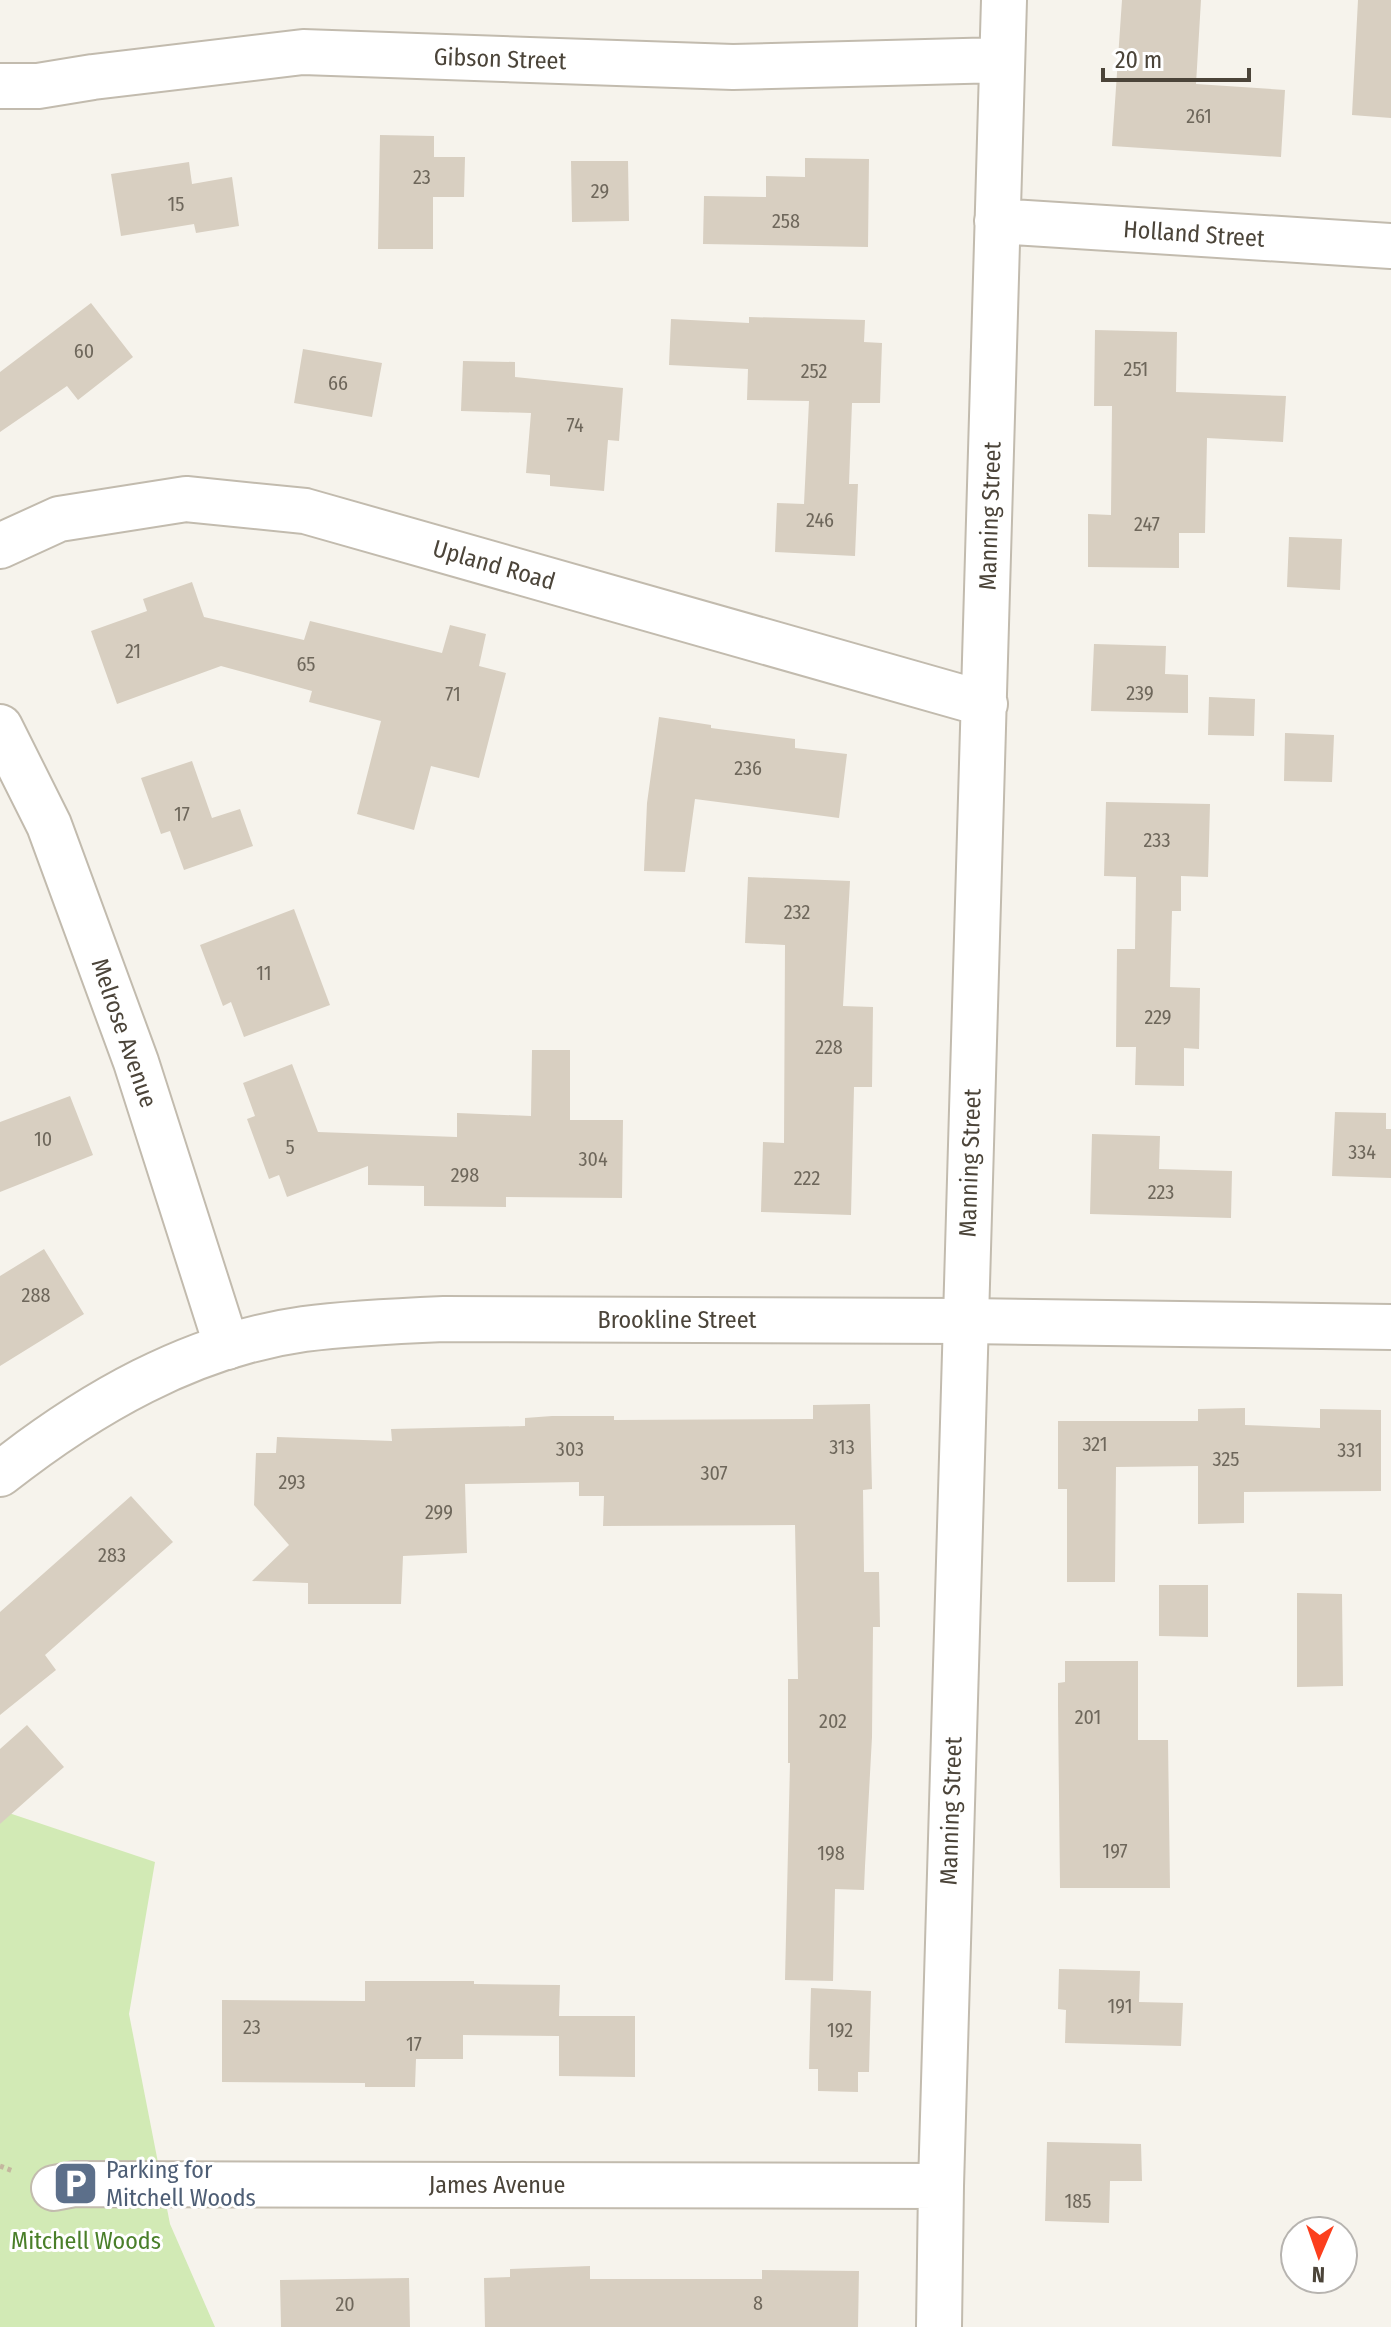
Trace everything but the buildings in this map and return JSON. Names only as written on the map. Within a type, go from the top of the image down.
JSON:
[{"type":"street","name":"Manning Street","points":[[939,2327],[1004,0]]},
{"type":"street","name":"Gibson Street","points":[[0,86],[38,86],[303,52],[733,67],[1002,60]]},
{"type":"street","name":"Holland Street","points":[[997,221],[1391,246]]},
{"type":"street","name":"Upland Road","points":[[0,546],[59,519],[186,499],[305,511],[985,704]]},
{"type":"street","name":"Melrose Avenue","points":[[0,727],[49,825],[131,1047],[227,1347]]},
{"type":"street","name":"Brookline Street","points":[[0,1474],[65,1425],[115,1394],[170,1368],[227,1347],[302,1329],[444,1319],[965,1321],[1391,1327]]},
{"type":"street","name":"James Avenue","points":[[54,2188],[75,2184],[941,2186]]},
{"type":"green space","name":"Mitchell Woods","points":[[0,1810],[155,1862],[129,2014],[170,2224],[215,2327],[0,2327]]},
{"type":"place","name":"Parking for Mitchell Woods","points":[[75,2184]]}]
